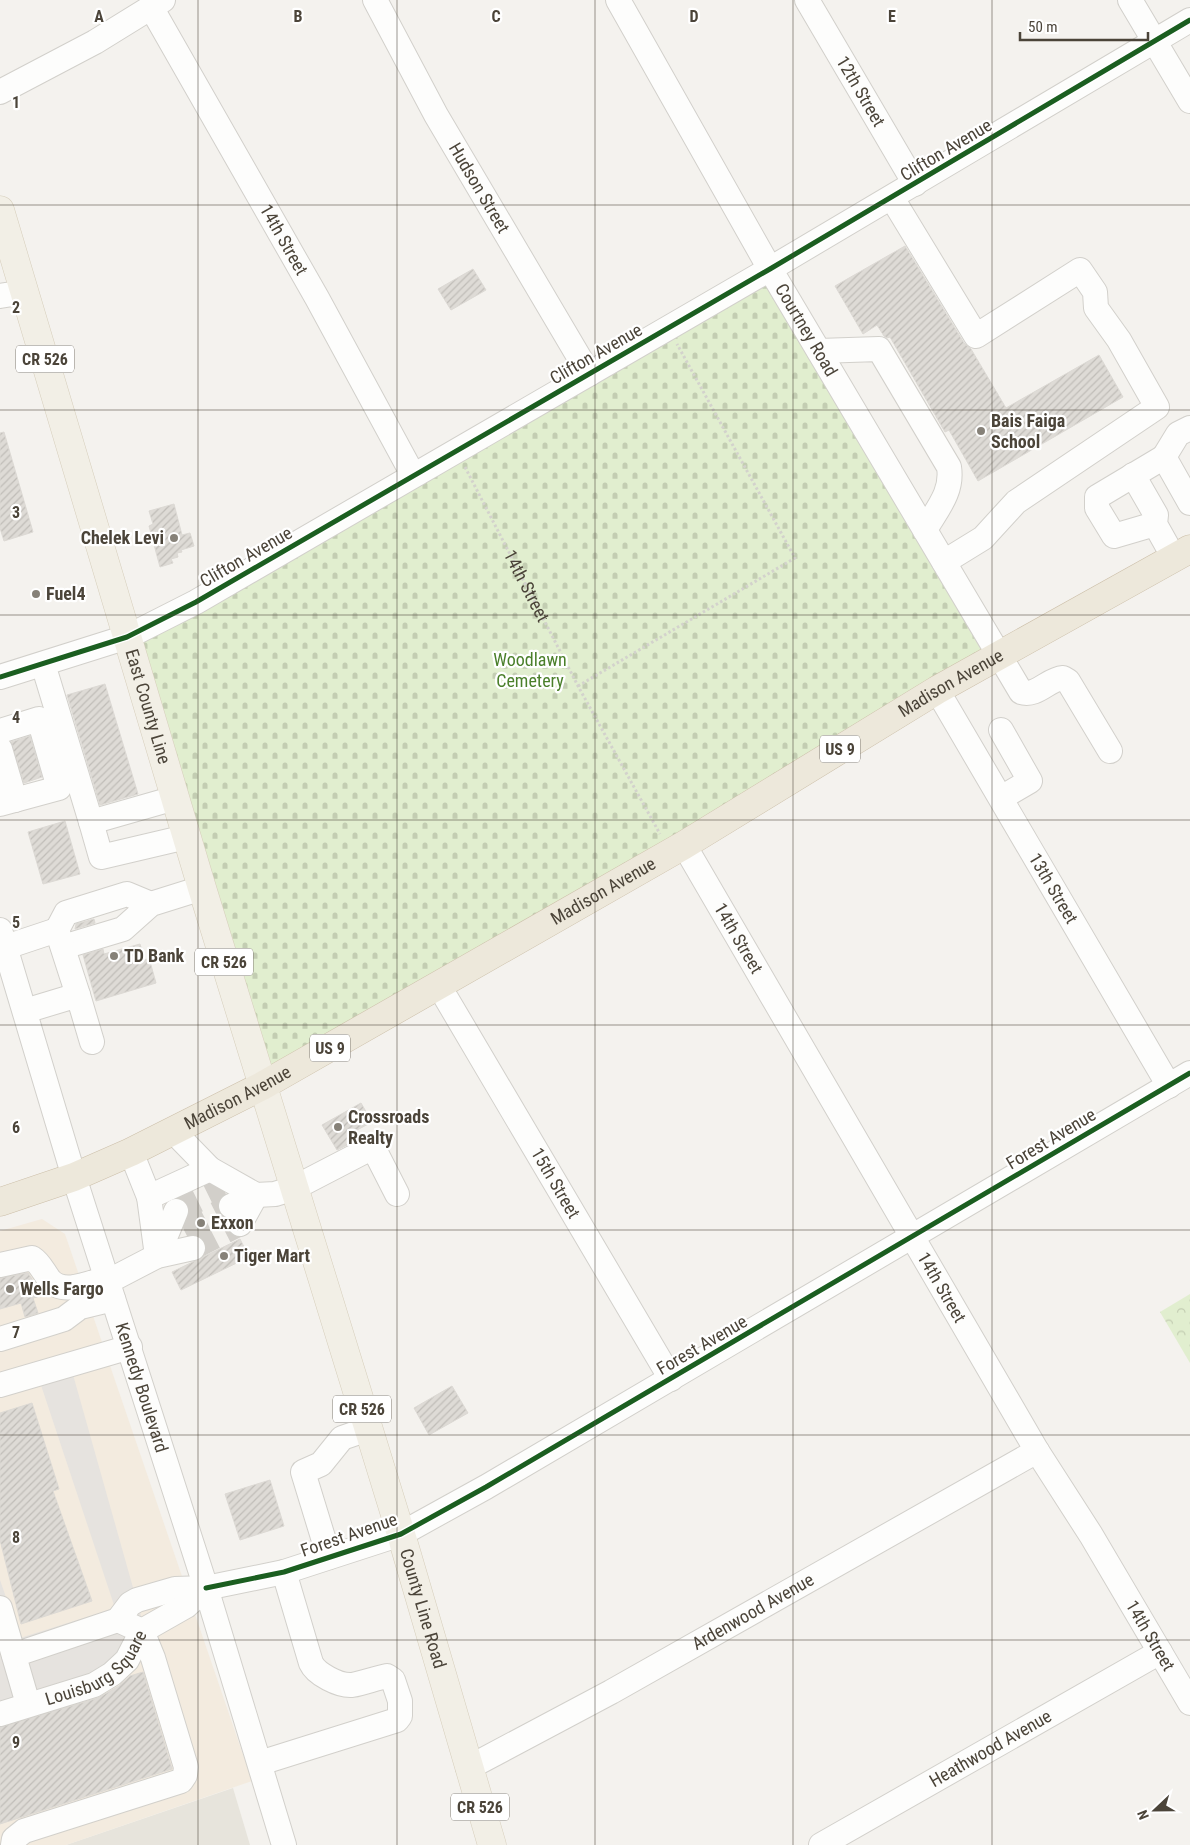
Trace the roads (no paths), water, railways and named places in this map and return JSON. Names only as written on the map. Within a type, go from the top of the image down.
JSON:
[{"type":"highway","name":"Madison Avenue","points":[[1,1199],[74,1177],[131,1152],[262,1086],[677,849],[937,690],[1184,556]]},
{"type":"main road","name":"East County Line","points":[[0,210],[12,294],[127,637],[262,1086]]},
{"type":"main road","name":"County Line Road","points":[[262,1086],[400,1534],[492,1845]]},
{"type":"street","name":"Hudson Street","points":[[375,0],[436,115],[589,374]]},
{"type":"street","name":"Courtney Road","points":[[618,0],[770,270],[1021,692],[1027,694],[1035,692],[1058,678],[1068,681],[1110,751]]},
{"type":"street","name":"12th Street","points":[[807,0],[915,184]]},
{"type":"street","points":[[1130,0],[1190,101]]},
{"type":"street","points":[[0,92],[95,42],[157,4]]},
{"type":"street","name":"14th Street","points":[[157,4],[413,475]]},
{"type":"street","name":"Clifton Avenue","points":[[0,678],[127,637],[196,602],[770,270],[1190,20]]},
{"type":"street","points":[[892,198],[976,336],[1080,270],[1095,292],[1096,308],[1119,340],[1157,407],[1016,502],[983,538],[944,562]]},
{"type":"street","points":[[819,351],[879,349],[949,467],[951,479],[949,490],[924,530]]},
{"type":"street","points":[[1155,524],[1114,536],[1097,508],[1097,497],[1164,458],[1178,434],[1190,428]]},
{"type":"street","points":[[1164,458],[1190,503]]},
{"type":"street","points":[[1133,475],[1156,515],[1155,524],[1184,556]]},
{"type":"street","points":[[43,664],[101,858],[186,837]]},
{"type":"street","name":"13th Street","points":[[937,690],[1169,1086]]},
{"type":"street","points":[[0,731],[39,719],[59,788],[8,802],[0,749]]},
{"type":"street","points":[[1001,730],[1030,781],[1001,798]]},
{"type":"street","points":[[91,822],[175,798]]},
{"type":"street","name":"14th Street","points":[[677,849],[913,1237],[1037,1451],[1092,1535],[1190,1703]]},
{"type":"street","points":[[3,938],[60,938],[123,929],[150,904],[202,888]]},
{"type":"street","points":[[92,1042],[60,938],[66,913],[127,894],[150,904]]},
{"type":"street","name":"Kennedy Boulevard","points":[[3,938],[74,1177],[206,1588],[284,1845]]},
{"type":"street","name":"15th Street","points":[[439,986],[671,1379]]},
{"type":"street","points":[[25,1011],[78,995]]},
{"type":"street","name":"Forest Avenue","points":[[118,1620],[130,1604],[137,1600],[175,1589],[206,1588],[284,1572],[400,1534],[486,1487],[1190,1074]]},
{"type":"street","points":[[173,1131],[226,1197]]},
{"type":"street","points":[[149,1197],[226,1197],[275,1194],[294,1188],[373,1147],[397,1194]]},
{"type":"street","points":[[131,1152],[149,1197],[157,1256]]},
{"type":"street","points":[[226,1197],[256,1195]]},
{"type":"street","points":[[0,1338],[64,1319],[108,1286],[157,1256],[184,1230],[157,1256]]},
{"type":"street","points":[[0,1265],[26,1257],[32,1258],[37,1261],[51,1281],[71,1288],[108,1286]]},
{"type":"street","points":[[0,1385],[130,1347]]},
{"type":"street","points":[[328,1557],[303,1472],[321,1464],[342,1438],[368,1429]]},
{"type":"street","name":"Ardenwood Avenue","points":[[468,1768],[611,1692],[1037,1451]]},
{"type":"street","points":[[260,1763],[396,1720],[400,1716],[400,1702],[393,1680],[387,1676],[352,1685],[318,1673],[311,1663],[284,1572]]},
{"type":"street","name":"Louisburg Square","points":[[0,1714],[94,1685],[112,1674],[127,1660],[142,1631],[186,1606],[206,1588]]},
{"type":"street","points":[[0,1608],[28,1704]]},
{"type":"street","points":[[13,1845],[14,1839],[24,1830],[181,1780],[185,1775],[186,1767],[161,1684],[142,1631],[118,1620],[14,1655]]},
{"type":"street","name":"Heathwood Avenue","points":[[821,1845],[1160,1652]]},
{"type":"tunnel","points":[[176,1211],[223,1188]]},
{"type":"tunnel","points":[[184,1230],[231,1206]]},
{"type":"tunnel","points":[[193,1248],[240,1224]]},
{"type":"place","name":"Bais Faiga School","points":[[981,431]]},
{"type":"place","name":"Chelek Levi","points":[[174,538]]},
{"type":"place","name":"Fuel4","points":[[36,594]]},
{"type":"place","name":"TD Bank","points":[[114,956]]},
{"type":"place","name":"Crossroads Realty","points":[[338,1127]]},
{"type":"place","name":"Exxon","points":[[201,1223]]},
{"type":"place","name":"Tiger Mart","points":[[224,1256]]},
{"type":"place","name":"Wells Fargo","points":[[10,1289]]},
{"type":"park label","name":"Woodlawn Cemetery","points":[[530,670]]}]
